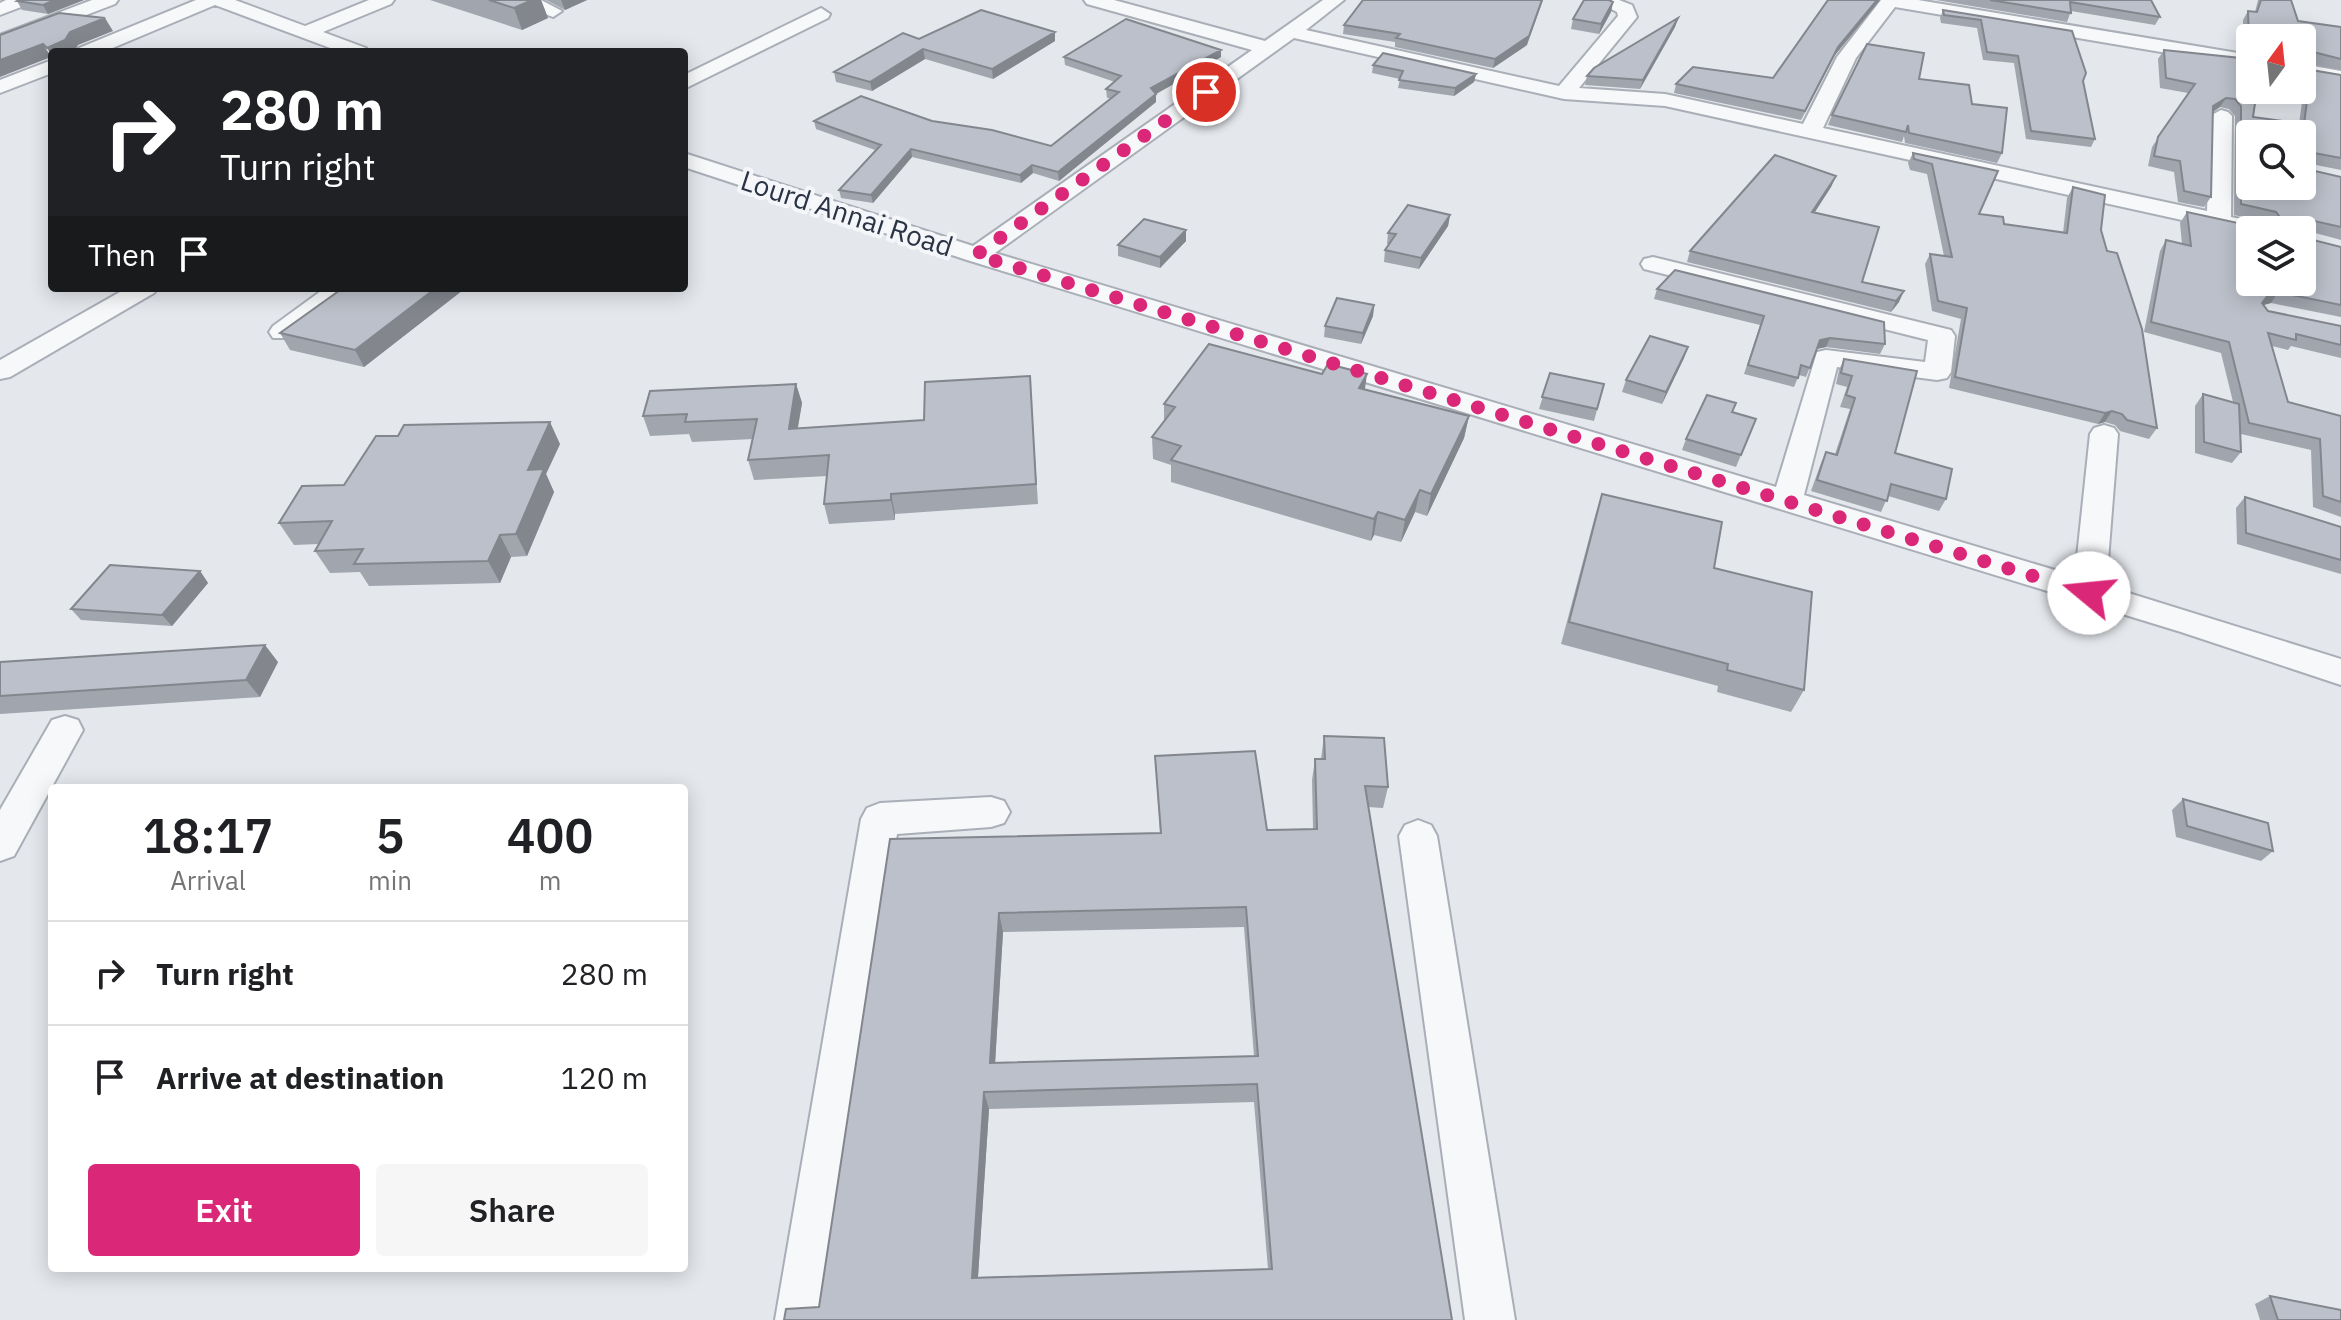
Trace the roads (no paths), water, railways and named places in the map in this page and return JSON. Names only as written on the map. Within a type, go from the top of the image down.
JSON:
[{"type":"street","points":[[0,9],[23,0]]},
{"type":"street","points":[[0,42],[109,0]]},
{"type":"street","points":[[96,48],[215,0],[347,48]]},
{"type":"street","points":[[304,33],[385,0]]},
{"type":"street","points":[[524,0],[553,11]]},
{"type":"street","points":[[1093,0],[1268,48]]},
{"type":"street","points":[[976,255],[1335,0]]},
{"type":"street","points":[[1564,93],[1628,17],[1625,9],[1603,0]]},
{"type":"street","points":[[1810,132],[1847,57],[1891,0],[2236,59]]},
{"type":"street","points":[[688,81],[821,14]]},
{"type":"street","points":[[1291,32],[1564,93],[1665,100],[2236,224]]},
{"type":"street","points":[[0,87],[48,68]]},
{"type":"street","points":[[2316,73],[2341,77]]},
{"type":"street","points":[[2219,220],[2228,158],[2221,116]]},
{"type":"street","name":"Lourd Annai Road","points":[[688,161],[976,255],[2341,672]]},
{"type":"street","points":[[1653,264],[1942,336],[1937,372],[1826,358],[1787,501]]},
{"type":"street","points":[[0,371],[138,292]]},
{"type":"street","points":[[282,332],[336,292]]},
{"type":"street","points":[[2089,593],[2104,434]]},
{"type":"street","points":[[0,845],[65,730]]},
{"type":"street","points":[[800,1320],[880,819],[991,812]]},
{"type":"street","points":[[1418,836],[1490,1320]]}]
